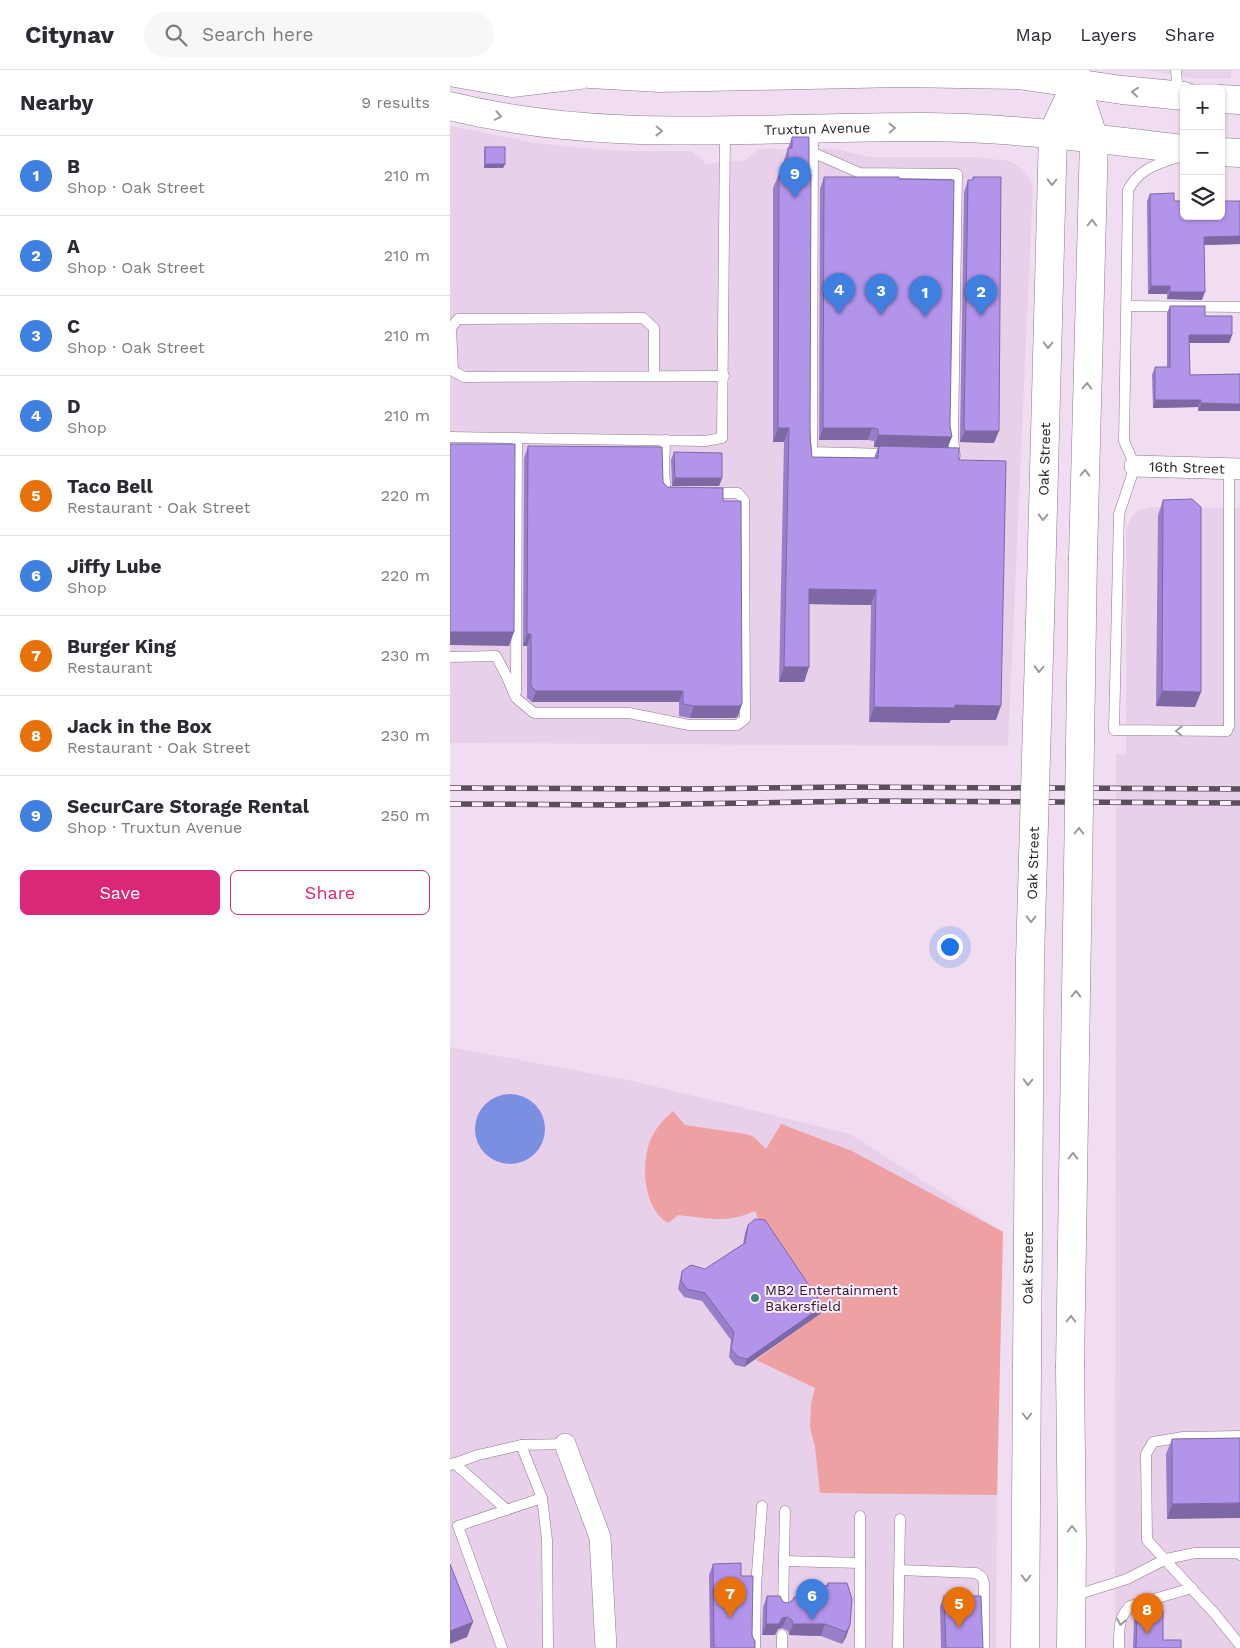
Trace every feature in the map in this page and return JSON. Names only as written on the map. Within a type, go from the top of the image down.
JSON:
[{"type":"main road","points":[[558,70],[660,78],[791,73],[901,73],[1076,77],[1122,90],[1179,87]]},
{"type":"main road","points":[[450,72],[512,83],[591,74]]},
{"type":"main road","points":[[1071,1648],[1070,1367],[1083,557],[1094,139],[1076,77]]},
{"type":"main road","name":"Oak Street","points":[[1025,1648],[1030,959],[1053,133],[1076,77]]},
{"type":"main road","points":[[1225,99],[1240,100]]},
{"type":"main road","name":"Truxtun Avenue","points":[[450,106],[524,121],[604,130],[725,131],[813,141],[928,127],[1053,133],[1180,149]]},
{"type":"main road","points":[[1225,152],[1240,153]]},
{"type":"street","name":"16th Street","points":[[1136,466],[1235,469]]},
{"type":"street","points":[[565,1444],[600,1536],[606,1648]]},
{"type":"lane","points":[[450,437],[705,441],[722,438],[725,131]]},
{"type":"lane","points":[[813,141],[812,452],[898,454]]},
{"type":"lane","points":[[813,141],[860,173],[957,174],[953,438],[955,456],[945,456]]},
{"type":"lane","points":[[1180,156],[1146,169],[1134,180],[1128,190],[1124,441],[1136,466],[1119,514],[1114,730],[1227,731],[1229,726],[1235,469]]},
{"type":"lane","points":[[1126,306],[1240,306]]},
{"type":"lane","points":[[654,376],[654,328],[643,318],[458,319],[451,328],[453,371],[464,377],[724,376]]},
{"type":"lane","points":[[516,698],[517,438]]},
{"type":"lane","points":[[665,440],[666,493],[684,493]]},
{"type":"lane","points":[[450,657],[496,656],[516,698],[534,714],[629,714],[689,725],[737,725],[745,719],[744,500],[738,493],[702,493]]},
{"type":"lane","points":[[1240,1436],[1182,1438],[1153,1442],[1146,1454],[1147,1540],[1192,1588],[1240,1645]]},
{"type":"lane","points":[[507,1510],[452,1464],[478,1454],[521,1445],[565,1444]]},
{"type":"lane","points":[[521,1445],[542,1498],[547,1540],[548,1648]]},
{"type":"lane","points":[[502,1648],[454,1527],[542,1498]]},
{"type":"lane","points":[[755,1648],[756,1586],[762,1506]]},
{"type":"lane","points":[[783,1608],[785,1511]]},
{"type":"lane","points":[[860,1516],[860,1648]]},
{"type":"lane","points":[[898,1648],[900,1520]]},
{"type":"lane","points":[[1072,1597],[1127,1579],[1166,1559],[1195,1553],[1240,1554]]},
{"type":"lane","points":[[784,1561],[860,1563]]},
{"type":"lane","points":[[899,1570],[976,1573],[982,1577],[984,1583],[984,1648]]},
{"type":"lane","points":[[1119,1648],[1123,1613],[1130,1606],[1192,1588]]},
{"type":"lane","points":[[782,1635],[782,1648]]},
{"type":"shaded area","points":[[1143,70],[1231,70],[1231,78],[1195,78]]},
{"type":"shaded area","points":[[450,126],[530,142],[580,148],[630,151],[691,151],[707,164],[746,160],[758,149],[836,149],[869,157],[972,157],[1010,161],[1023,170],[1033,184],[1008,746],[450,743]]},
{"type":"shaded area","points":[[1150,507],[1240,508],[1240,1648],[1115,1648],[1116,754],[1126,754],[1126,528],[1133,515],[1140,510]]},
{"type":"shaded area","points":[[450,1047],[633,1081],[850,1134],[1003,1232],[997,1495],[996,1648],[450,1648]]},
{"type":"shaded area","points":[[673,1111],[685,1125],[746,1134],[754,1137],[766,1149],[781,1124],[852,1151],[1003,1232],[997,1495],[820,1493],[815,1447],[810,1427],[811,1404],[815,1388],[756,1360],[820,1314],[762,1228],[755,1211],[726,1219],[678,1215],[668,1223],[653,1208],[646,1186],[647,1151],[652,1137]]},
{"type":"water","points":[[510,1094],[529,1100],[539,1110],[545,1129],[539,1148],[529,1158],[510,1164],[491,1158],[481,1148],[475,1129],[481,1110],[491,1100]]},
{"type":"building","points":[[792,137],[809,137],[809,174],[811,174],[810,437],[812,457],[878,458],[879,446],[959,448],[959,460],[1006,461],[1001,706],[955,705],[955,708],[874,707],[876,590],[809,589],[809,667],[784,667],[789,428],[778,428],[779,174],[788,174],[788,148],[792,148]]},
{"type":"building","points":[[485,147],[505,147],[505,164],[485,164]]},
{"type":"building","points":[[824,177],[899,177],[899,179],[954,180],[950,426],[952,437],[878,435],[878,429],[872,428],[823,428]]},
{"type":"building","points":[[973,177],[1001,177],[999,431],[965,431],[964,426],[968,180],[973,180]]},
{"type":"building","points":[[1174,193],[1174,201],[1180,201],[1180,220],[1225,220],[1225,201],[1240,201],[1240,236],[1204,237],[1205,292],[1170,292],[1170,286],[1151,286],[1150,194]]},
{"type":"building","points":[[1170,306],[1205,306],[1205,316],[1232,316],[1232,335],[1189,335],[1190,375],[1240,374],[1240,404],[1201,403],[1201,400],[1155,400],[1155,367],[1170,367]]},
{"type":"building","points":[[450,444],[515,444],[514,632],[450,632]]},
{"type":"building","points":[[528,446],[662,447],[663,482],[667,487],[723,488],[723,501],[741,501],[742,704],[739,706],[694,706],[683,704],[683,691],[536,691],[531,686],[531,634],[527,634]]},
{"type":"building","points":[[674,452],[722,453],[722,478],[675,478]]},
{"type":"building","points":[[1192,499],[1201,507],[1201,692],[1162,691],[1163,500]]},
{"type":"building","name":"MB2 Entertainment Bakersfield","points":[[755,1219],[765,1220],[823,1306],[747,1359],[738,1357],[731,1349],[734,1332],[705,1293],[687,1289],[681,1281],[682,1271],[691,1265],[705,1269],[745,1243],[748,1225]]},
{"type":"building","points":[[1240,1438],[1240,1503],[1172,1504],[1172,1439]]},
{"type":"building","points":[[741,1563],[741,1576],[753,1576],[752,1636],[755,1641],[755,1648],[714,1648],[713,1564]]},
{"type":"building","points":[[450,1564],[473,1622],[450,1631]]},
{"type":"building","points":[[828,1583],[847,1583],[852,1599],[850,1625],[846,1632],[825,1624],[793,1624],[792,1620],[787,1617],[782,1618],[779,1624],[766,1624],[767,1596],[780,1596],[783,1602],[788,1603],[794,1597],[822,1597],[822,1586],[828,1586]]},
{"type":"building","points":[[944,1596],[981,1596],[983,1648],[946,1648]]},
{"type":"building","points":[[1163,1611],[1163,1640],[1181,1640],[1181,1648],[1136,1648],[1137,1612]]},
{"type":"railway","points":[[450,788],[1240,789]]},
{"type":"railway","points":[[450,804],[619,805],[864,801],[1240,803]]},
{"type":"place","name":"SecurCare Storage Rental","points":[[795,198]]},
{"type":"place","name":"D","points":[[839,314]]},
{"type":"place","name":"C","points":[[881,315]]},
{"type":"place","name":"A","points":[[981,316]]},
{"type":"place","name":"B","points":[[925,317]]},
{"type":"place","name":"MB2 Entertainment Bakersfield","points":[[755,1298]]},
{"type":"place","name":"Burger King","points":[[730,1618]]},
{"type":"place","name":"Jiffy Lube","points":[[812,1620]]},
{"type":"place","name":"Taco Bell","points":[[959,1628]]},
{"type":"place","name":"Jack in the Box","points":[[1147,1634]]}]
